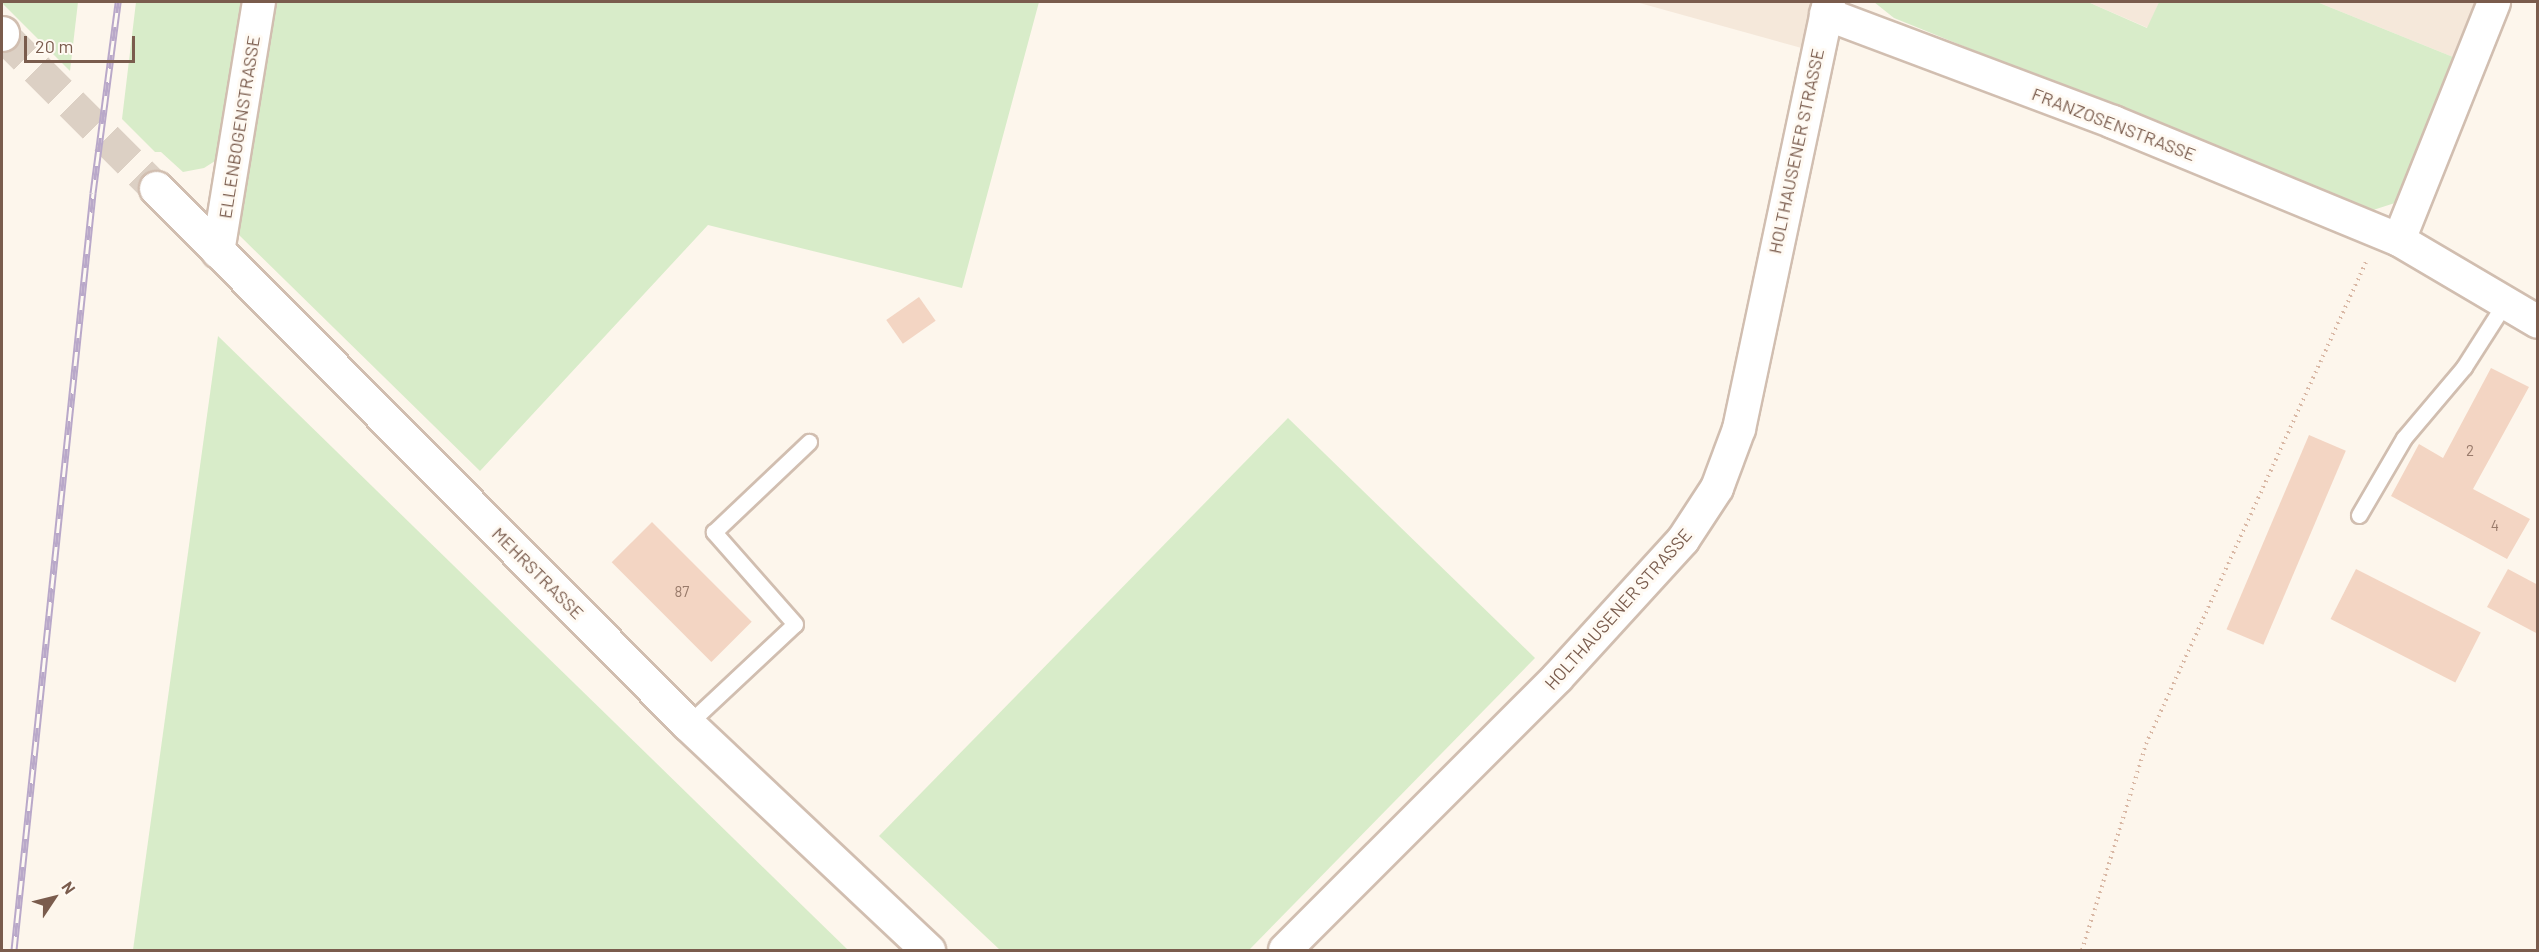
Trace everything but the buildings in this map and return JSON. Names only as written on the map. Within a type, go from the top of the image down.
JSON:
[{"type":"street","name":"ELLENBOGENSTRASSE","points":[[218,252],[259,2]]},
{"type":"street","points":[[2391,236],[2494,2]]},
{"type":"street","name":"FRANZOSENSTRASSE","points":[[1827,8],[2391,236],[2538,322]]},
{"type":"street","name":"HOLTHAUSENER STRASSE","points":[[1285,951],[1557,678],[1683,540],[1717,488],[1739,429],[1827,8]]},
{"type":"street","name":"MEHRSTRASSE","points":[[156,188],[688,724],[928,951]]},
{"type":"lane","points":[[2359,515],[2404,438],[2464,367],[2505,303]]},
{"type":"lane","points":[[688,724],[795,624],[714,532],[809,442]]},
{"type":"path","points":[[2082,951],[2146,744],[2332,331],[2391,236]]},
{"type":"shaded area","points":[[1636,2],[1844,2],[1816,52]]},
{"type":"shaded area","points":[[2088,2],[2159,2],[2148,28]]},
{"type":"shaded area","points":[[2317,2],[2481,2],[2458,59]]},
{"type":"green space","points":[[78,2],[70,71],[2,3]]},
{"type":"green space","points":[[136,2],[255,2],[228,144],[215,161],[204,168],[183,172],[161,152],[155,152],[122,119]]},
{"type":"green space","points":[[275,2],[1039,2],[962,288],[708,225],[480,471],[238,234]]},
{"type":"green space","points":[[1874,2],[2088,2],[2147,28],[2159,2],[2317,2],[2458,59],[2398,202],[2370,211],[1894,18]]},
{"type":"green space","points":[[218,336],[848,950],[133,950]]},
{"type":"green space","points":[[1288,418],[1535,658],[1249,950],[1000,950],[879,836]]},
{"type":"tunnel","points":[[2,34],[156,188]]},
{"type":"railway","points":[[14,950],[93,193],[118,2]]}]
